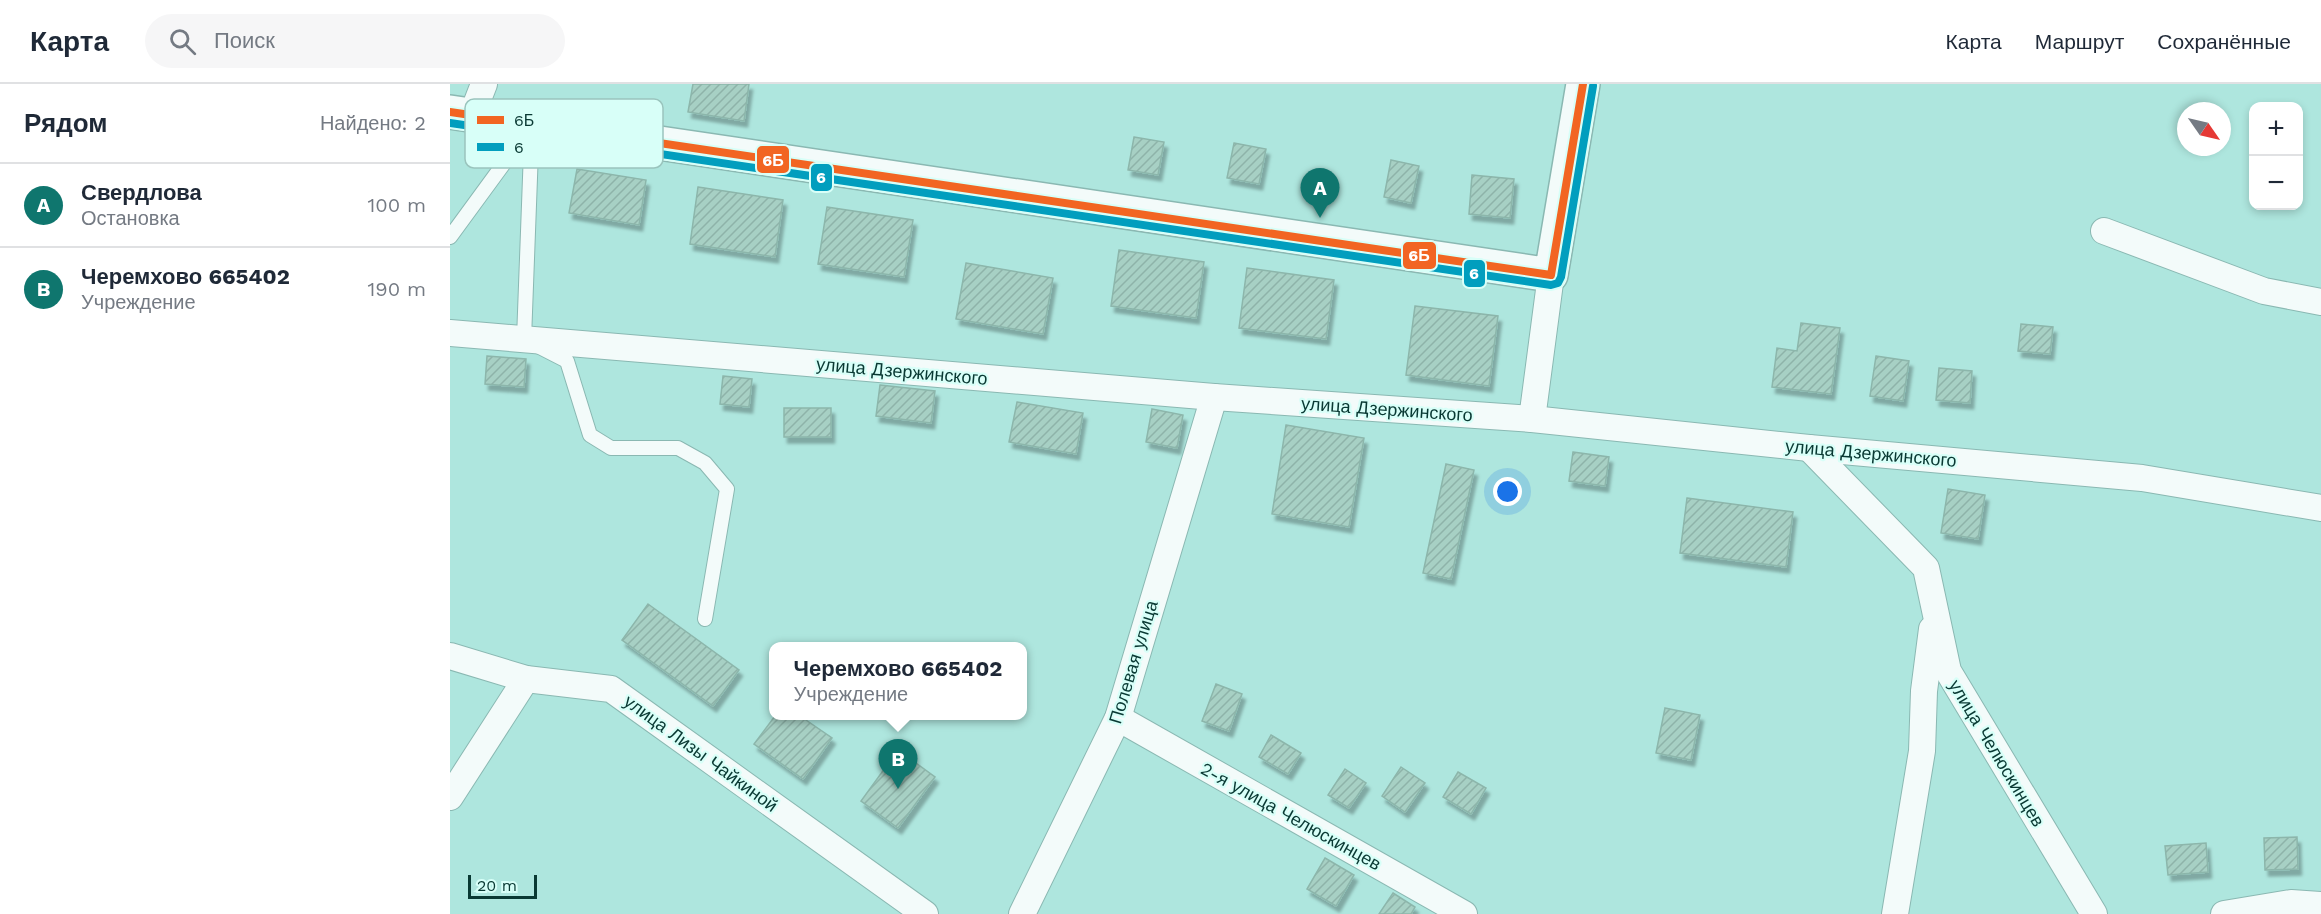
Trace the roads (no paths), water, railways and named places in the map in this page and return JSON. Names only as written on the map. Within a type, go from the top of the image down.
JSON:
[{"type":"street","points":[[468,99],[484,84]]},
{"type":"street","points":[[1532,419],[1551,275],[1583,84]]},
{"type":"street","points":[[663,143],[1551,275]]},
{"type":"street","points":[[2104,231],[2264,291],[2321,302]]},
{"type":"street","name":"улица Дзержинского","points":[[450,333],[1214,397],[1532,419],[1809,448],[2142,478],[2321,508]]},
{"type":"street","name":"Полевая улица","points":[[1022,914],[1118,718],[1214,397]]},
{"type":"street","name":"улица Челюскинцев","points":[[1809,448],[1926,568],[1948,670],[2094,914]]},
{"type":"street","points":[[1895,914],[1922,751],[1924,691],[1932,628],[1936,615]]},
{"type":"street","name":"улица Лизы Чайкиной","points":[[450,656],[526,679],[611,689],[925,914]]},
{"type":"street","points":[[450,797],[526,679]]},
{"type":"street","name":"2-я улица Челюскинцев","points":[[1118,718],[1464,914]]},
{"type":"street","points":[[2224,914],[2291,903],[2321,905]]},
{"type":"lane","points":[[450,237],[500,168]]},
{"type":"lane","points":[[530,168],[524,339],[567,362],[590,435],[611,448],[678,448],[705,463],[727,489],[705,619]]},
{"type":"place","name":"Свердлова","points":[[1320,218]]},
{"type":"place","name":"Черемхово 665402","points":[[898,789]]}]
